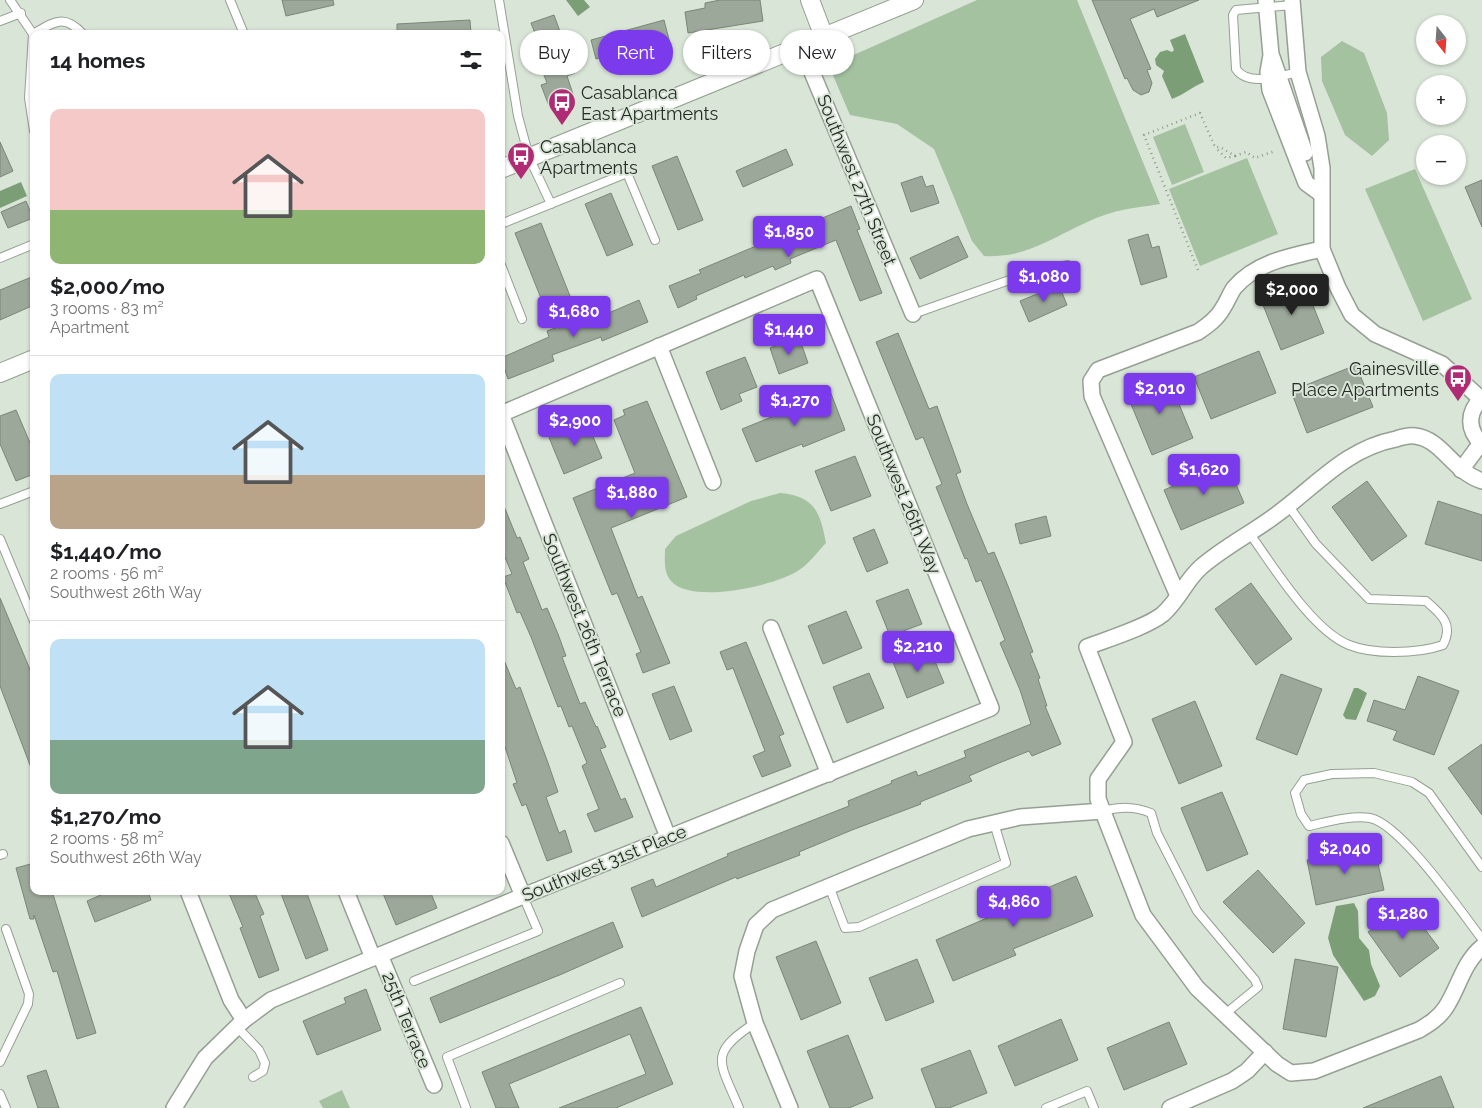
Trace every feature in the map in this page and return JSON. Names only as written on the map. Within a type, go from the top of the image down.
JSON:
[{"type":"street","points":[[810,0],[821,30]]},
{"type":"street","points":[[841,30],[914,0]]},
{"type":"street","points":[[1267,3],[1274,77],[1290,109],[1321,194]]},
{"type":"street","points":[[1292,3],[1298,72],[1317,136],[1322,168],[1322,249],[1352,315],[1375,334],[1442,364],[1482,399],[1474,406],[1470,425],[1474,435],[1481,444],[1461,470]]},
{"type":"street","points":[[505,167],[780,55]]},
{"type":"street","name":"Southwest 27th Street","points":[[813,75],[913,314]]},
{"type":"street","points":[[1274,77],[1270,90],[1306,182],[1321,194]]},
{"type":"street","points":[[1290,109],[1308,104]]},
{"type":"street","points":[[1178,596],[1092,396],[1091,381],[1098,370],[1198,332],[1217,317],[1234,289],[1253,270],[1293,256],[1322,249]]},
{"type":"street","name":"Southwest 26th Way","points":[[659,346],[817,280],[991,708]]},
{"type":"street","points":[[505,412],[659,346],[713,482]]},
{"type":"street","points":[[0,373],[30,361]]},
{"type":"street","name":"Southwest 26th Terrace","points":[[505,424],[668,837]]},
{"type":"street","points":[[1482,481],[1461,470],[1431,439],[1413,435],[1390,440],[1350,455],[1288,506],[1202,566],[1186,582],[1178,596],[1163,614],[1149,623],[1087,647],[1124,742],[1098,779],[1098,799],[1143,915],[1197,988],[1277,1064],[1291,1072],[1314,1071],[1419,1030],[1435,1020],[1446,1008],[1471,957],[1482,947]]},
{"type":"street","points":[[771,628],[829,774]]},
{"type":"street","name":"Southwest 31st Place","points":[[174,1108],[204,1058],[240,1023],[272,1000],[522,896],[991,708]]},
{"type":"street","points":[[790,1108],[755,1023],[742,976],[747,951],[756,925],[772,910],[968,829],[1020,817],[1103,810]]},
{"type":"street","points":[[505,853],[522,896]]},
{"type":"street","points":[[190,895],[240,1023]]},
{"type":"street","name":"25th Terrace","points":[[348,895],[434,1085]]},
{"type":"street","points":[[1170,1108],[1232,1082],[1247,1071],[1264,1052]]},
{"type":"lane","points":[[10,0],[21,13],[31,30]]},
{"type":"lane","points":[[230,0],[242,30]]},
{"type":"lane","points":[[499,0],[502,30]]},
{"type":"lane","points":[[1292,3],[1267,3],[1236,10],[1233,15],[1236,69],[1246,78],[1274,77],[1298,72]]},
{"type":"lane","points":[[0,21],[21,13]]},
{"type":"lane","points":[[40,30],[57,21],[67,21],[78,30]]},
{"type":"lane","points":[[30,62],[30,105]]},
{"type":"lane","points":[[505,68],[529,157],[551,204]]},
{"type":"lane","points":[[505,222],[626,173],[655,240]]},
{"type":"lane","points":[[0,258],[30,246]]},
{"type":"lane","points":[[913,314],[1035,271],[1068,265]]},
{"type":"lane","points":[[505,275],[522,319]]},
{"type":"lane","points":[[0,504],[30,493]]},
{"type":"lane","points":[[1250,534],[1298,600],[1328,633],[1348,645],[1372,652],[1403,652],[1426,651],[1443,645],[1448,636],[1445,618],[1426,601],[1369,599],[1316,544],[1288,506]]},
{"type":"lane","points":[[0,539],[30,611]]},
{"type":"lane","points":[[1482,867],[1429,793],[1412,782],[1374,773],[1332,774],[1304,780],[1295,793],[1301,814],[1309,826],[1336,820],[1370,818],[1389,828],[1427,867],[1482,939]]},
{"type":"lane","points":[[1103,810],[1121,807],[1139,808],[1151,813],[1158,832],[1198,911],[1255,980],[1258,987],[1225,1014]]},
{"type":"lane","points":[[829,886],[844,928],[859,927],[1006,864],[994,823]]},
{"type":"lane","points":[[414,981],[538,931],[522,896]]},
{"type":"lane","points":[[0,1062],[28,1004],[30,994],[6,929]]},
{"type":"lane","points":[[466,1108],[447,1057],[620,983]]},
{"type":"lane","points":[[240,1023],[259,1050],[265,1063],[263,1071],[253,1077]]},
{"type":"lane","points":[[739,1108],[721,1066],[724,1049],[732,1038],[755,1023]]},
{"type":"lane","points":[[1046,1108],[1087,1091],[1094,1108]]},
{"type":"lane","points":[[0,1094],[6,1108]]},
{"type":"path","points":[[1198,270],[1144,135],[1200,113],[1215,147],[1226,158],[1246,152],[1255,158],[1275,151]]},
{"type":"path","points":[[1215,147],[1220,147],[1236,156]]},
{"type":"shaded area","points":[[566,0],[584,0],[590,7],[578,16]]},
{"type":"shaded area","points":[[977,0],[1077,0],[1160,204],[1111,213],[1035,247],[1019,252],[1002,256],[984,256],[972,241],[934,149],[897,124],[850,115],[833,75],[854,75],[854,55]]},
{"type":"shaded area","points":[[1185,34],[1204,82],[1172,99],[1162,76],[1164,71],[1156,65],[1155,59],[1160,52],[1167,50],[1172,52],[1174,50],[1170,40]]},
{"type":"shaded area","points":[[1342,41],[1364,53],[1387,113],[1389,140],[1372,156],[1345,135],[1322,81],[1321,57]]},
{"type":"shaded area","points":[[1185,124],[1204,172],[1172,185],[1153,137]]},
{"type":"shaded area","points":[[1247,158],[1278,234],[1200,266],[1169,189]]},
{"type":"shaded area","points":[[1415,169],[1416,185],[1422,185],[1472,299],[1423,321],[1365,189]]},
{"type":"shaded area","points":[[21,182],[27,196],[0,208],[0,191]]},
{"type":"shaded area","points":[[780,493],[801,498],[808,502],[814,507],[821,522],[826,543],[803,567],[788,576],[772,582],[735,590],[697,592],[672,582],[667,575],[665,566],[665,549],[676,536],[751,501]]},
{"type":"shaded area","points":[[1354,688],[1367,693],[1356,720],[1346,719],[1343,715]]},
{"type":"shaded area","points":[[1354,903],[1358,911],[1359,938],[1369,950],[1371,964],[1380,986],[1375,996],[1364,1001],[1333,955],[1328,938],[1336,906]]},
{"type":"shaded area","points":[[342,1090],[350,1108],[323,1108],[319,1101]]},
{"type":"building","points":[[282,0],[333,0],[334,5],[286,16]]},
{"type":"building","points":[[720,0],[760,0],[763,21],[707,30],[688,30],[685,12],[705,8],[705,3]]},
{"type":"building","points":[[1092,0],[1199,0],[1157,17],[1154,9],[1130,19],[1151,69],[1147,70],[1152,83],[1149,92],[1141,95],[1133,90],[1127,78],[1125,79]]},
{"type":"building","points":[[554,15],[559,30],[534,30],[531,23]]},
{"type":"building","points":[[470,20],[471,30],[397,30],[397,24]]},
{"type":"building","points":[[664,20],[667,30],[628,30]]},
{"type":"building","points":[[598,38],[598,58],[596,59],[591,40]]},
{"type":"building","points":[[544,75],[570,75],[567,76],[574,97],[549,106],[541,85],[547,83]]},
{"type":"building","points":[[0,142],[13,171],[0,177]]},
{"type":"building","points":[[786,149],[793,165],[743,187],[736,171]]},
{"type":"building","points":[[677,156],[703,220],[678,230],[652,166]]},
{"type":"building","points":[[922,176],[926,187],[933,185],[939,203],[911,212],[901,183]]},
{"type":"building","points":[[1482,180],[1482,227],[1465,187]]},
{"type":"building","points":[[611,193],[633,245],[607,256],[585,204]]},
{"type":"building","points":[[26,201],[30,211],[30,219],[8,228],[1,212]]},
{"type":"building","points":[[851,206],[860,229],[857,230],[882,293],[860,301],[836,240],[790,259],[791,263],[775,270],[773,266],[745,278],[744,275],[696,296],[697,299],[678,308],[669,286],[701,273],[699,270]]},
{"type":"building","points":[[541,223],[570,296],[544,306],[515,233]]},
{"type":"building","points":[[1148,234],[1152,248],[1159,246],[1167,277],[1141,285],[1128,240]]},
{"type":"building","points":[[958,236],[968,257],[920,279],[910,258]]},
{"type":"building","points":[[30,278],[30,307],[0,320],[0,290]]},
{"type":"building","points":[[1304,283],[1324,333],[1281,350],[1261,300]]},
{"type":"building","points":[[1059,285],[1067,305],[1029,322],[1020,301]]},
{"type":"building","points":[[639,300],[648,322],[602,341],[601,337],[552,355],[554,361],[508,379],[505,370],[505,356],[549,337],[547,331],[588,316],[590,321]]},
{"type":"building","points":[[898,333],[929,409],[937,406],[961,472],[956,474],[967,504],[988,554],[994,552],[1008,586],[1033,652],[1030,653],[1040,678],[1038,679],[1047,706],[1045,706],[1061,744],[1032,756],[1029,751],[999,763],[969,776],[972,781],[920,802],[921,804],[799,852],[800,855],[737,879],[736,877],[642,917],[631,888],[653,879],[656,887],[728,856],[727,854],[849,806],[848,801],[892,783],[891,781],[916,771],[918,776],[966,757],[964,751],[1031,724],[1020,690],[1000,643],[1005,640],[981,580],[976,582],[936,487],[942,484],[923,437],[916,440],[876,342]]},
{"type":"building","points":[[799,337],[808,363],[779,374],[770,348]]},
{"type":"building","points":[[1259,351],[1276,393],[1211,419],[1194,377]]},
{"type":"building","points":[[745,357],[757,387],[739,394],[742,401],[721,410],[706,372]]},
{"type":"building","points":[[1356,365],[1373,407],[1307,433],[1291,391]]},
{"type":"building","points":[[1167,375],[1193,438],[1152,455],[1126,392]]},
{"type":"building","points":[[830,391],[845,430],[803,447],[802,444],[756,462],[742,429],[789,410],[788,407]]},
{"type":"building","points":[[647,401],[687,497],[611,528],[638,598],[642,596],[670,663],[643,673],[636,654],[641,652],[617,593],[612,595],[573,498],[635,473],[614,420],[625,415],[623,410]]},
{"type":"building","points":[[16,410],[30,443],[30,476],[16,481],[0,444],[0,416]]},
{"type":"building","points":[[586,420],[602,458],[564,474],[548,435]]},
{"type":"building","points":[[855,456],[871,496],[831,511],[815,471]]},
{"type":"building","points":[[1227,463],[1244,503],[1181,530],[1164,490]]},
{"type":"building","points":[[1367,481],[1407,536],[1372,561],[1332,507]]},
{"type":"building","points":[[1438,501],[1482,515],[1482,561],[1425,544]]},
{"type":"building","points":[[505,509],[517,538],[520,537],[529,559],[523,562],[542,610],[547,608],[558,634],[566,656],[562,657],[580,704],[585,702],[597,726],[606,747],[600,749],[621,800],[625,798],[633,817],[595,832],[587,814],[599,809],[582,766],[587,763],[572,726],[569,727],[561,706],[558,707],[520,612],[517,613],[505,582],[505,576],[512,574],[505,557]]},
{"type":"building","points":[[1046,516],[1051,536],[1020,544],[1015,524]]},
{"type":"building","points":[[874,529],[888,563],[867,572],[853,538]]},
{"type":"building","points":[[1251,583],[1292,639],[1256,665],[1215,609]]},
{"type":"building","points":[[908,589],[922,624],[890,636],[876,601]]},
{"type":"building","points":[[0,598],[30,669],[30,765],[0,686]]},
{"type":"building","points":[[846,611],[862,648],[823,664],[808,626]]},
{"type":"building","points":[[746,642],[784,734],[779,736],[791,766],[762,777],[753,756],[765,751],[733,668],[727,670],[720,652]]},
{"type":"building","points":[[929,647],[944,683],[907,698],[893,662]]},
{"type":"building","points":[[505,663],[516,689],[520,687],[548,763],[558,792],[546,797],[559,833],[565,830],[572,852],[547,861],[526,804],[522,806],[513,784],[517,783],[505,747]]},
{"type":"building","points":[[869,673],[884,708],[847,723],[833,687]]},
{"type":"building","points":[[1281,674],[1322,689],[1297,755],[1256,739]]},
{"type":"building","points":[[1418,676],[1459,691],[1434,755],[1393,740],[1397,731],[1367,721],[1374,700],[1405,710]]},
{"type":"building","points":[[674,686],[692,731],[670,740],[652,694]]},
{"type":"building","points":[[1195,701],[1222,766],[1179,784],[1152,719]]},
{"type":"building","points":[[1482,744],[1482,815],[1448,768]]},
{"type":"building","points":[[1222,792],[1248,854],[1207,871],[1181,808]]},
{"type":"building","points":[[1374,846],[1384,890],[1316,905],[1307,860]]},
{"type":"building","points":[[30,864],[30,895],[53,895],[96,1033],[77,1039],[57,971],[53,972],[34,915],[34,919],[30,919],[16,868]]},
{"type":"building","points":[[1258,870],[1305,923],[1273,953],[1223,902]]},
{"type":"building","points":[[1076,876],[1093,916],[1013,949],[1016,955],[953,981],[936,940],[1015,906],[1013,902]]},
{"type":"building","points":[[101,895],[149,895],[151,900],[95,922],[87,901]]},
{"type":"building","points":[[230,895],[256,895],[264,914],[260,916],[279,970],[259,978],[240,928],[243,927]]},
{"type":"building","points":[[282,895],[307,895],[328,950],[306,959]]},
{"type":"building","points":[[384,895],[432,895],[437,908],[396,925]]},
{"type":"building","points":[[1406,904],[1439,948],[1400,977],[1368,932]]},
{"type":"building","points":[[613,922],[623,947],[562,974],[440,1023],[430,998]]},
{"type":"building","points":[[816,941],[841,1003],[801,1020],[776,957]]},
{"type":"building","points":[[917,959],[934,1002],[886,1021],[869,978]]},
{"type":"building","points":[[1295,959],[1338,967],[1326,1037],[1283,1029]]},
{"type":"building","points":[[366,989],[381,1030],[317,1055],[303,1021],[346,1003],[344,998]]},
{"type":"building","points":[[641,1007],[673,1084],[616,1108],[559,1108],[646,1074],[630,1034],[509,1084],[519,1108],[496,1108],[482,1072]]},
{"type":"building","points":[[1061,1019],[1078,1060],[1015,1086],[998,1046]]},
{"type":"building","points":[[1169,1022],[1187,1064],[1124,1090],[1107,1048]]},
{"type":"building","points":[[848,1035],[873,1098],[849,1108],[830,1108],[807,1051]]},
{"type":"building","points":[[970,1050],[987,1093],[949,1108],[936,1108],[921,1069]]},
{"type":"building","points":[[46,1070],[59,1108],[38,1108],[27,1076]]},
{"type":"building","points":[[1441,1076],[1454,1108],[1363,1108]]},
{"type":"place","name":"Casablanca East Apartments","points":[[562,126]]},
{"type":"place","name":"Casablanca Apartments","points":[[521,180]]},
{"type":"place","name":"Gainesville Place Apartments","points":[[1458,402]]}]
